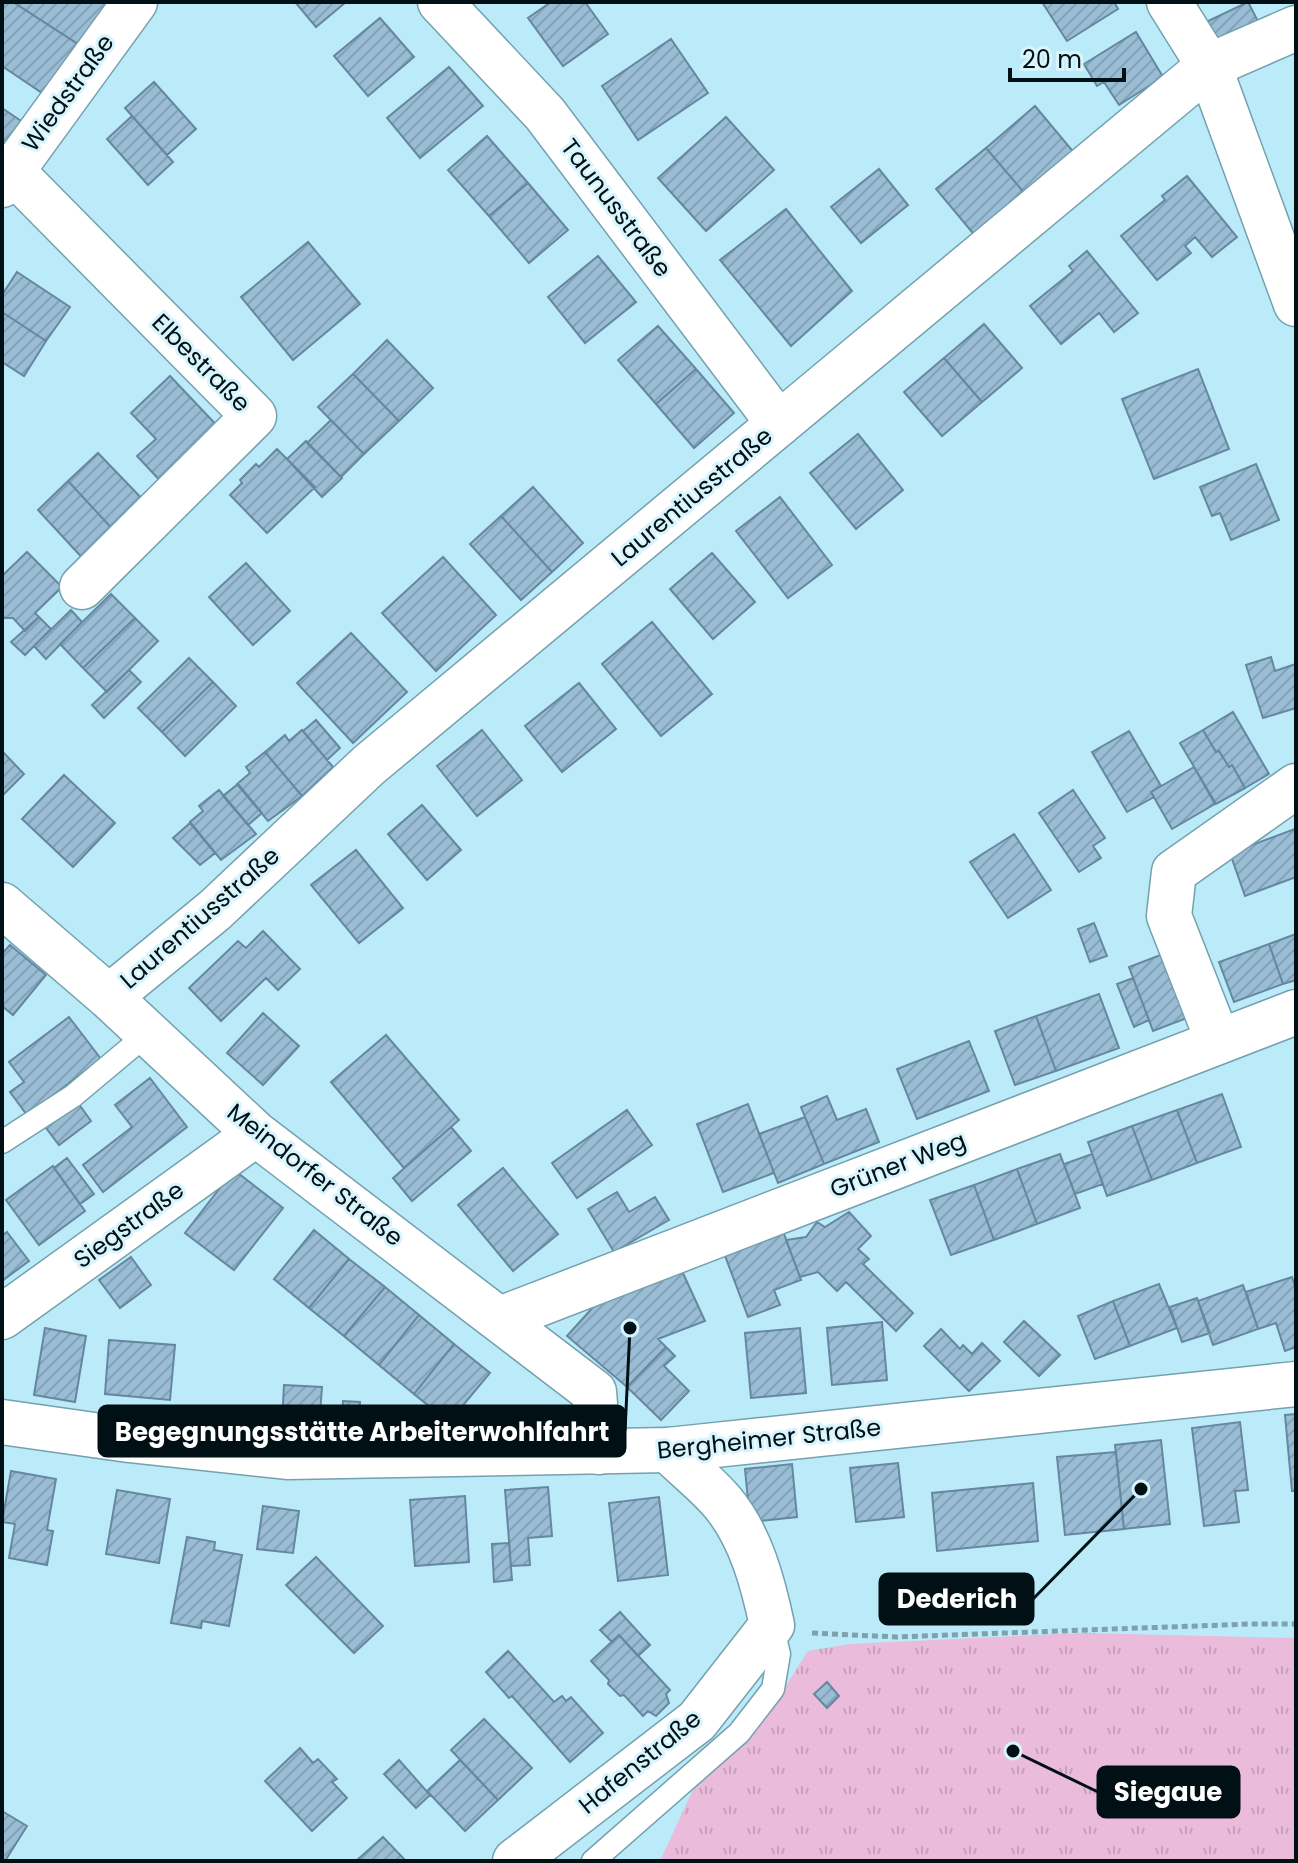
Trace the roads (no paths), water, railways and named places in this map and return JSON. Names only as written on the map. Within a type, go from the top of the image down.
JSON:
[{"type":"street","name":"Wiedstraße","points":[[7,178],[135,2]]},
{"type":"street","name":"Taunusstraße","points":[[440,2],[545,114],[779,424]]},
{"type":"street","points":[[1169,2],[1209,66],[1284,231],[1296,304]]},
{"type":"street","name":"Laurentiusstraße","points":[[109,997],[215,910],[369,765],[1209,66],[1296,28]]},
{"type":"street","name":"Elbestraße","points":[[7,178],[254,416],[82,587]]},
{"type":"street","points":[[1218,1041],[1169,916],[1174,872],[1296,786]]},
{"type":"street","name":"Meindorfer Straße","points":[[2,905],[109,997],[256,1134],[594,1392],[599,1452]]},
{"type":"street","name":"Grüner Weg","points":[[500,1319],[1296,1012]]},
{"type":"street","name":"Siegstraße","points":[[2,1317],[256,1134]]},
{"type":"street","name":"Bergheimer Straße","points":[[2,1422],[287,1457],[668,1450],[1296,1384]]},
{"type":"street","points":[[668,1450],[724,1504],[762,1576],[772,1625]]},
{"type":"street","name":"Hafenstraße","points":[[515,1861],[697,1721],[772,1625]]},
{"type":"lane","points":[[2,1142],[73,1096],[147,1034]]},
{"type":"lane","points":[[593,1861],[739,1733],[773,1689],[779,1654],[772,1625]]},
{"type":"place","name":"Begegnungsstätte Arbeiterwohlfahrt","points":[[630,1328]]},
{"type":"place","name":"Dederich","points":[[1141,1489]]},
{"type":"place","name":"Siegaue","points":[[1013,1751]]}]
